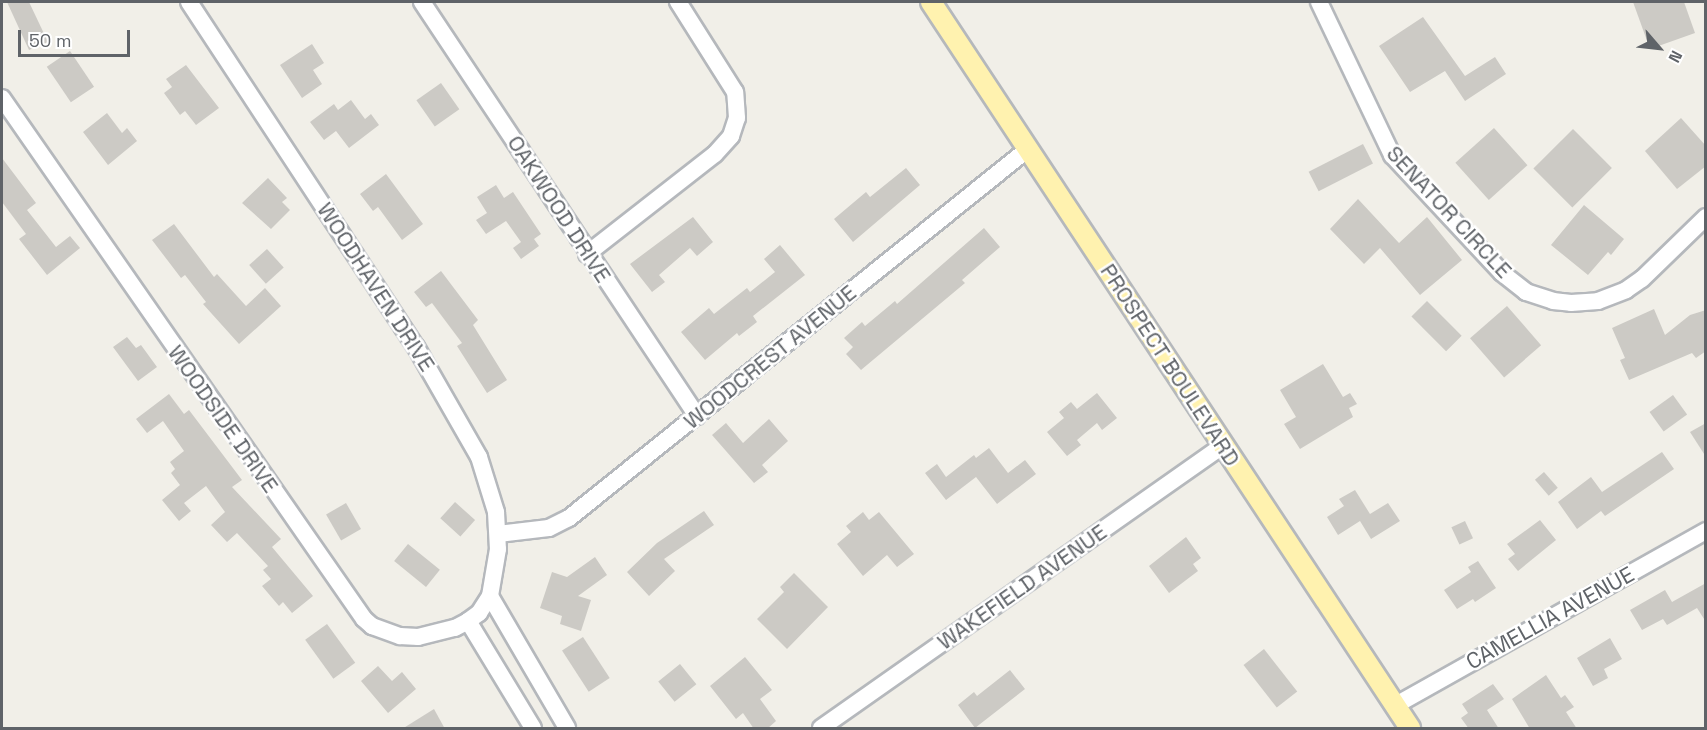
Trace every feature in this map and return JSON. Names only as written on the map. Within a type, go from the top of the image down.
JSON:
[{"type":"main road","name":"PROSPECT BOULEVARD","points":[[931,2],[1410,729]]},
{"type":"street","name":"WOODHAVEN DRIVE","points":[[189,2],[417,347],[479,457],[496,512],[498,534],[490,596]]},
{"type":"street","name":"OAKWOOD DRIVE","points":[[422,2],[587,254],[697,416]]},
{"type":"street","points":[[587,254],[715,154],[731,136],[737,118],[735,92],[678,2]]},
{"type":"street","name":"SENATOR CIRCLE","points":[[1319,2],[1392,155],[1502,273],[1526,292],[1553,301],[1571,303],[1598,301],[1626,290],[1642,279],[1706,216]]},
{"type":"street","name":"WOODSIDE DRIVE","points":[[2,98],[364,619],[372,626],[400,636],[418,637],[454,628],[468,621],[478,613],[490,596]]},
{"type":"street","name":"WOODCREST AVENUE","points":[[498,534],[549,528],[569,518],[1028,149]]},
{"type":"street","name":"WAKEFIELD AVENUE","points":[[821,729],[1223,445]]},
{"type":"street","name":"CAMELLIA AVENUE","points":[[1394,705],[1706,531]]},
{"type":"street","points":[[490,596],[567,729]]},
{"type":"street","points":[[468,621],[533,729]]},
{"type":"building","points":[[7,2],[29,2],[48,42],[29,50]]},
{"type":"building","points":[[1633,2],[1684,2],[1695,33],[1650,49]]},
{"type":"building","points":[[1423,17],[1465,76],[1495,57],[1506,74],[1465,101],[1445,71],[1410,92],[1379,46]]},
{"type":"building","points":[[312,44],[324,63],[313,70],[322,84],[302,98],[280,65]]},
{"type":"building","points":[[70,51],[94,87],[71,102],[47,67]]},
{"type":"building","points":[[186,65],[219,108],[196,125],[185,111],[180,115],[164,93],[172,87],[166,79]]},
{"type":"building","points":[[441,83],[459,109],[435,126],[416,100]]},
{"type":"building","points":[[351,100],[365,119],[371,114],[379,125],[349,148],[336,131],[324,140],[310,122],[334,104],[338,110]]},
{"type":"building","points":[[107,113],[122,133],[127,128],[137,141],[108,165],[83,132]]},
{"type":"building","points":[[1681,118],[1706,146],[1706,166],[1677,189],[1645,151]]},
{"type":"building","points":[[1494,128],[1527,165],[1489,200],[1455,163]]},
{"type":"building","points":[[1573,129],[1612,168],[1572,207],[1533,169]]},
{"type":"building","points":[[1363,144],[1373,164],[1319,191],[1309,172]]},
{"type":"building","points":[[2,158],[36,203],[27,210],[56,247],[70,236],[80,248],[47,275],[19,239],[26,234],[2,202]]},
{"type":"building","points":[[906,168],[920,185],[853,242],[834,219],[866,192],[870,197]]},
{"type":"building","points":[[386,174],[423,224],[402,240],[378,207],[373,211],[360,194]]},
{"type":"building","points":[[268,178],[287,198],[282,202],[290,210],[271,229],[242,203]]},
{"type":"building","points":[[496,185],[504,198],[513,192],[541,234],[534,239],[539,246],[521,259],[513,248],[521,242],[506,221],[486,234],[476,220],[487,213],[477,197]]},
{"type":"building","points":[[1358,199],[1399,243],[1427,217],[1462,260],[1420,295],[1380,248],[1364,264],[1330,229]]},
{"type":"building","points":[[1584,205],[1624,239],[1611,255],[1608,252],[1588,275],[1551,245]]},
{"type":"building","points":[[693,217],[713,242],[697,256],[690,248],[659,275],[665,282],[652,292],[630,264]]},
{"type":"building","points":[[174,224],[214,277],[217,274],[246,306],[265,288],[281,306],[239,344],[203,304],[206,302],[185,275],[181,278],[152,240]]},
{"type":"building","points":[[984,228],[1000,247],[962,280],[965,283],[861,370],[846,354],[853,347],[844,338],[862,322],[865,326],[895,301],[897,304]]},
{"type":"building","points":[[780,245],[805,275],[753,316],[757,322],[739,336],[737,333],[705,360],[681,332],[709,308],[714,314],[747,288],[750,292],[775,272],[764,259]]},
{"type":"building","points":[[267,249],[284,268],[266,284],[249,265]]},
{"type":"building","points":[[441,271],[478,320],[473,325],[507,380],[487,393],[457,346],[462,343],[432,303],[426,307],[414,292]]},
{"type":"building","points":[[1427,301],[1462,336],[1446,351],[1411,317]]},
{"type":"building","points":[[1507,306],[1541,345],[1504,377],[1470,338]]},
{"type":"building","points":[[1654,309],[1665,335],[1690,315],[1706,310],[1706,351],[1696,358],[1692,353],[1629,380],[1620,360],[1625,358],[1612,328]]},
{"type":"building","points":[[127,337],[136,348],[141,345],[157,367],[138,381],[113,347]]},
{"type":"building","points":[[1323,364],[1343,397],[1350,393],[1357,404],[1349,408],[1353,417],[1300,449],[1284,424],[1296,417],[1280,390]]},
{"type":"building","points":[[1097,393],[1117,418],[1102,430],[1097,423],[1077,440],[1081,445],[1067,456],[1047,432],[1064,418],[1059,412],[1071,402],[1077,409]]},
{"type":"building","points":[[169,394],[184,414],[189,410],[242,480],[232,487],[281,539],[272,547],[313,596],[292,613],[283,602],[279,606],[262,586],[271,579],[263,570],[268,566],[237,533],[227,542],[211,525],[225,512],[206,486],[184,503],[191,511],[179,521],[162,500],[180,485],[171,473],[175,469],[170,462],[184,451],[163,421],[147,433],[136,419]]},
{"type":"building","points":[[1673,395],[1687,414],[1664,431],[1650,412]]},
{"type":"building","points":[[769,419],[788,441],[762,465],[768,472],[754,483],[712,435],[726,423],[743,443]]},
{"type":"building","points":[[1706,423],[1706,457],[1690,432]]},
{"type":"building","points":[[989,448],[1008,473],[1025,460],[1036,474],[997,504],[976,477],[946,500],[925,473],[937,464],[946,477],[974,455],[976,458]]},
{"type":"building","points":[[1662,452],[1674,469],[1605,516],[1601,511],[1577,529],[1558,502],[1591,477],[1602,492]]},
{"type":"building","points":[[1544,472],[1558,488],[1549,496],[1535,480]]},
{"type":"building","points":[[1355,490],[1370,514],[1388,503],[1400,521],[1371,539],[1360,521],[1338,535],[1327,517],[1344,506],[1339,499]]},
{"type":"building","points":[[455,502],[475,520],[460,536],[440,518]]},
{"type":"building","points":[[346,503],[361,529],[341,540],[326,514]]},
{"type":"building","points":[[704,511],[714,525],[664,559],[675,571],[649,596],[627,572],[657,543]]},
{"type":"building","points":[[863,512],[869,520],[879,512],[914,554],[897,567],[887,555],[863,576],[837,544],[851,532],[846,526]]},
{"type":"building","points":[[1540,520],[1556,540],[1518,571],[1508,559],[1515,554],[1507,544]]},
{"type":"building","points":[[1465,521],[1473,538],[1459,545],[1451,527]]},
{"type":"building","points":[[1186,537],[1201,558],[1193,564],[1198,571],[1169,593],[1149,566]]},
{"type":"building","points":[[408,544],[440,570],[426,587],[394,561]]},
{"type":"building","points":[[595,557],[607,575],[578,596],[591,600],[581,631],[560,624],[562,616],[540,608],[552,572],[567,577]]},
{"type":"building","points":[[1478,561],[1496,588],[1475,602],[1473,599],[1457,609],[1444,590],[1471,572],[1468,567]]},
{"type":"building","points":[[794,573],[828,607],[787,649],[757,619],[784,592],[780,587]]},
{"type":"building","points":[[1706,583],[1706,622],[1697,608],[1667,625],[1663,619],[1642,630],[1630,610],[1665,590],[1672,602]]},
{"type":"building","points":[[327,624],[355,663],[333,679],[305,640]]},
{"type":"building","points":[[583,637],[610,678],[589,692],[562,651]]},
{"type":"building","points":[[1610,638],[1622,659],[1604,669],[1608,678],[1593,686],[1577,658]]},
{"type":"building","points":[[1264,649],[1297,692],[1277,708],[1244,665]]},
{"type":"building","points":[[745,657],[772,690],[760,699],[776,721],[767,729],[754,729],[743,713],[736,719],[710,686]]},
{"type":"building","points":[[680,664],[696,684],[675,702],[658,682]]},
{"type":"building","points":[[378,666],[392,681],[402,672],[416,689],[388,713],[361,681]]},
{"type":"building","points":[[1010,670],[1025,689],[975,728],[958,705],[974,692],[977,696]]},
{"type":"building","points":[[1546,675],[1561,698],[1565,695],[1574,707],[1566,712],[1577,729],[1530,729],[1512,699]]},
{"type":"building","points":[[1493,684],[1504,699],[1487,710],[1499,729],[1469,729],[1461,718],[1468,713],[1462,704]]},
{"type":"building","points":[[434,709],[445,729],[402,729]]}]
